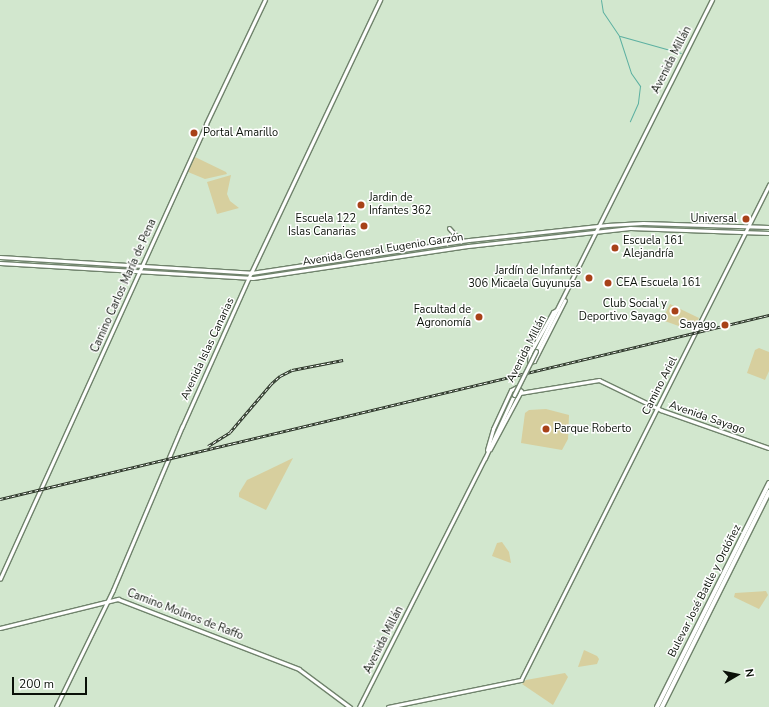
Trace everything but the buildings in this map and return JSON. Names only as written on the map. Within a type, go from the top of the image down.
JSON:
[{"type":"main road","name":"Avenida Millán","points":[[359,707],[488,452],[514,395],[567,293],[712,0]]},
{"type":"main road","name":"Avenida General Eugenio Garzón","points":[[0,257],[251,273],[460,242],[634,222],[769,227]]},
{"type":"main road","points":[[449,228],[460,242]]},
{"type":"main road","name":"Avenida General Eugenio Garzón","points":[[0,263],[249,278],[468,246],[596,232],[643,228],[769,233]]},
{"type":"main road","points":[[558,308],[553,312],[530,353],[529,362],[534,362],[567,293]]},
{"type":"main road","points":[[485,458],[493,429],[511,390],[516,387],[521,389],[488,452]]},
{"type":"main road","name":"Bulevar José Batlle y Ordóñez","points":[[657,707],[769,482]]},
{"type":"main road","name":"Bulevar José Batlle y Ordóñez","points":[[662,707],[769,492]]},
{"type":"street","name":"Camino Carlos María de Pena","points":[[0,579],[139,272],[265,0]]},
{"type":"street","name":"Avenida Islas Canarias","points":[[56,707],[108,600],[182,427],[251,273],[380,0]]},
{"type":"street","name":"Camino Ariel","points":[[388,707],[521,680],[769,184]]},
{"type":"street","name":"Avenida Sayago","points":[[520,393],[596,380],[657,409],[769,448]]},
{"type":"street","points":[[521,389],[526,392]]},
{"type":"street","name":"Camino Molinos de Raffo","points":[[0,628],[108,600],[118,599],[299,669],[350,707]]},
{"type":"shaded area","points":[[193,156],[226,172],[227,174],[205,179],[188,172],[186,170]]},
{"type":"shaded area","points":[[231,175],[227,194],[230,201],[239,208],[217,214],[207,182]]},
{"type":"shaded area","name":"Club Social y Deportivo Sayago","points":[[670,304],[699,318],[694,327],[687,329],[662,320]]},
{"type":"shaded area","points":[[759,348],[769,352],[769,371],[765,380],[747,373],[755,350]]},
{"type":"shaded area","name":"Parque Roberto","points":[[546,409],[569,415],[568,439],[562,450],[521,443],[525,413],[529,410]]},
{"type":"shaded area","points":[[293,458],[266,510],[239,497],[239,493],[247,480]]},
{"type":"shaded area","points":[[502,542],[509,552],[511,563],[492,556],[497,543]]},
{"type":"shaded area","points":[[766,591],[768,595],[759,609],[734,597],[735,593]]},
{"type":"shaded area","points":[[584,650],[597,656],[599,659],[597,664],[578,667]]},
{"type":"shaded area","points":[[565,673],[568,677],[553,705],[522,684],[526,680]]},
{"type":"waterway","points":[[601,0],[603,12],[619,36],[631,73],[640,86],[638,103],[630,121]]},
{"type":"waterway","points":[[620,36],[681,53]]},
{"type":"railway","points":[[0,499],[769,315]]},
{"type":"railway","points":[[208,446],[230,432],[271,384],[280,376],[292,370],[343,360]]},
{"type":"place","name":"Portal Amarillo","points":[[194,133]]},
{"type":"place","name":"Jardin de Infantes 362","points":[[361,205]]},
{"type":"place","name":"Universal","points":[[746,219]]},
{"type":"place","name":"Escuela 122 Islas Canarias","points":[[364,226]]},
{"type":"place","name":"Escuela 161 Alejandría","points":[[615,248]]},
{"type":"place","name":"Jardín de Infantes 306 Micaela Guyunusa","points":[[589,278]]},
{"type":"place","name":"CEA Escuela 161","points":[[608,283]]},
{"type":"place","name":"Club Social y Deportivo Sayago","points":[[675,311]]},
{"type":"place","name":"Facultad de Agronomía","points":[[479,317]]},
{"type":"place","name":"Sayago","points":[[725,325]]},
{"type":"place","name":"Parque Roberto","points":[[546,429]]}]
